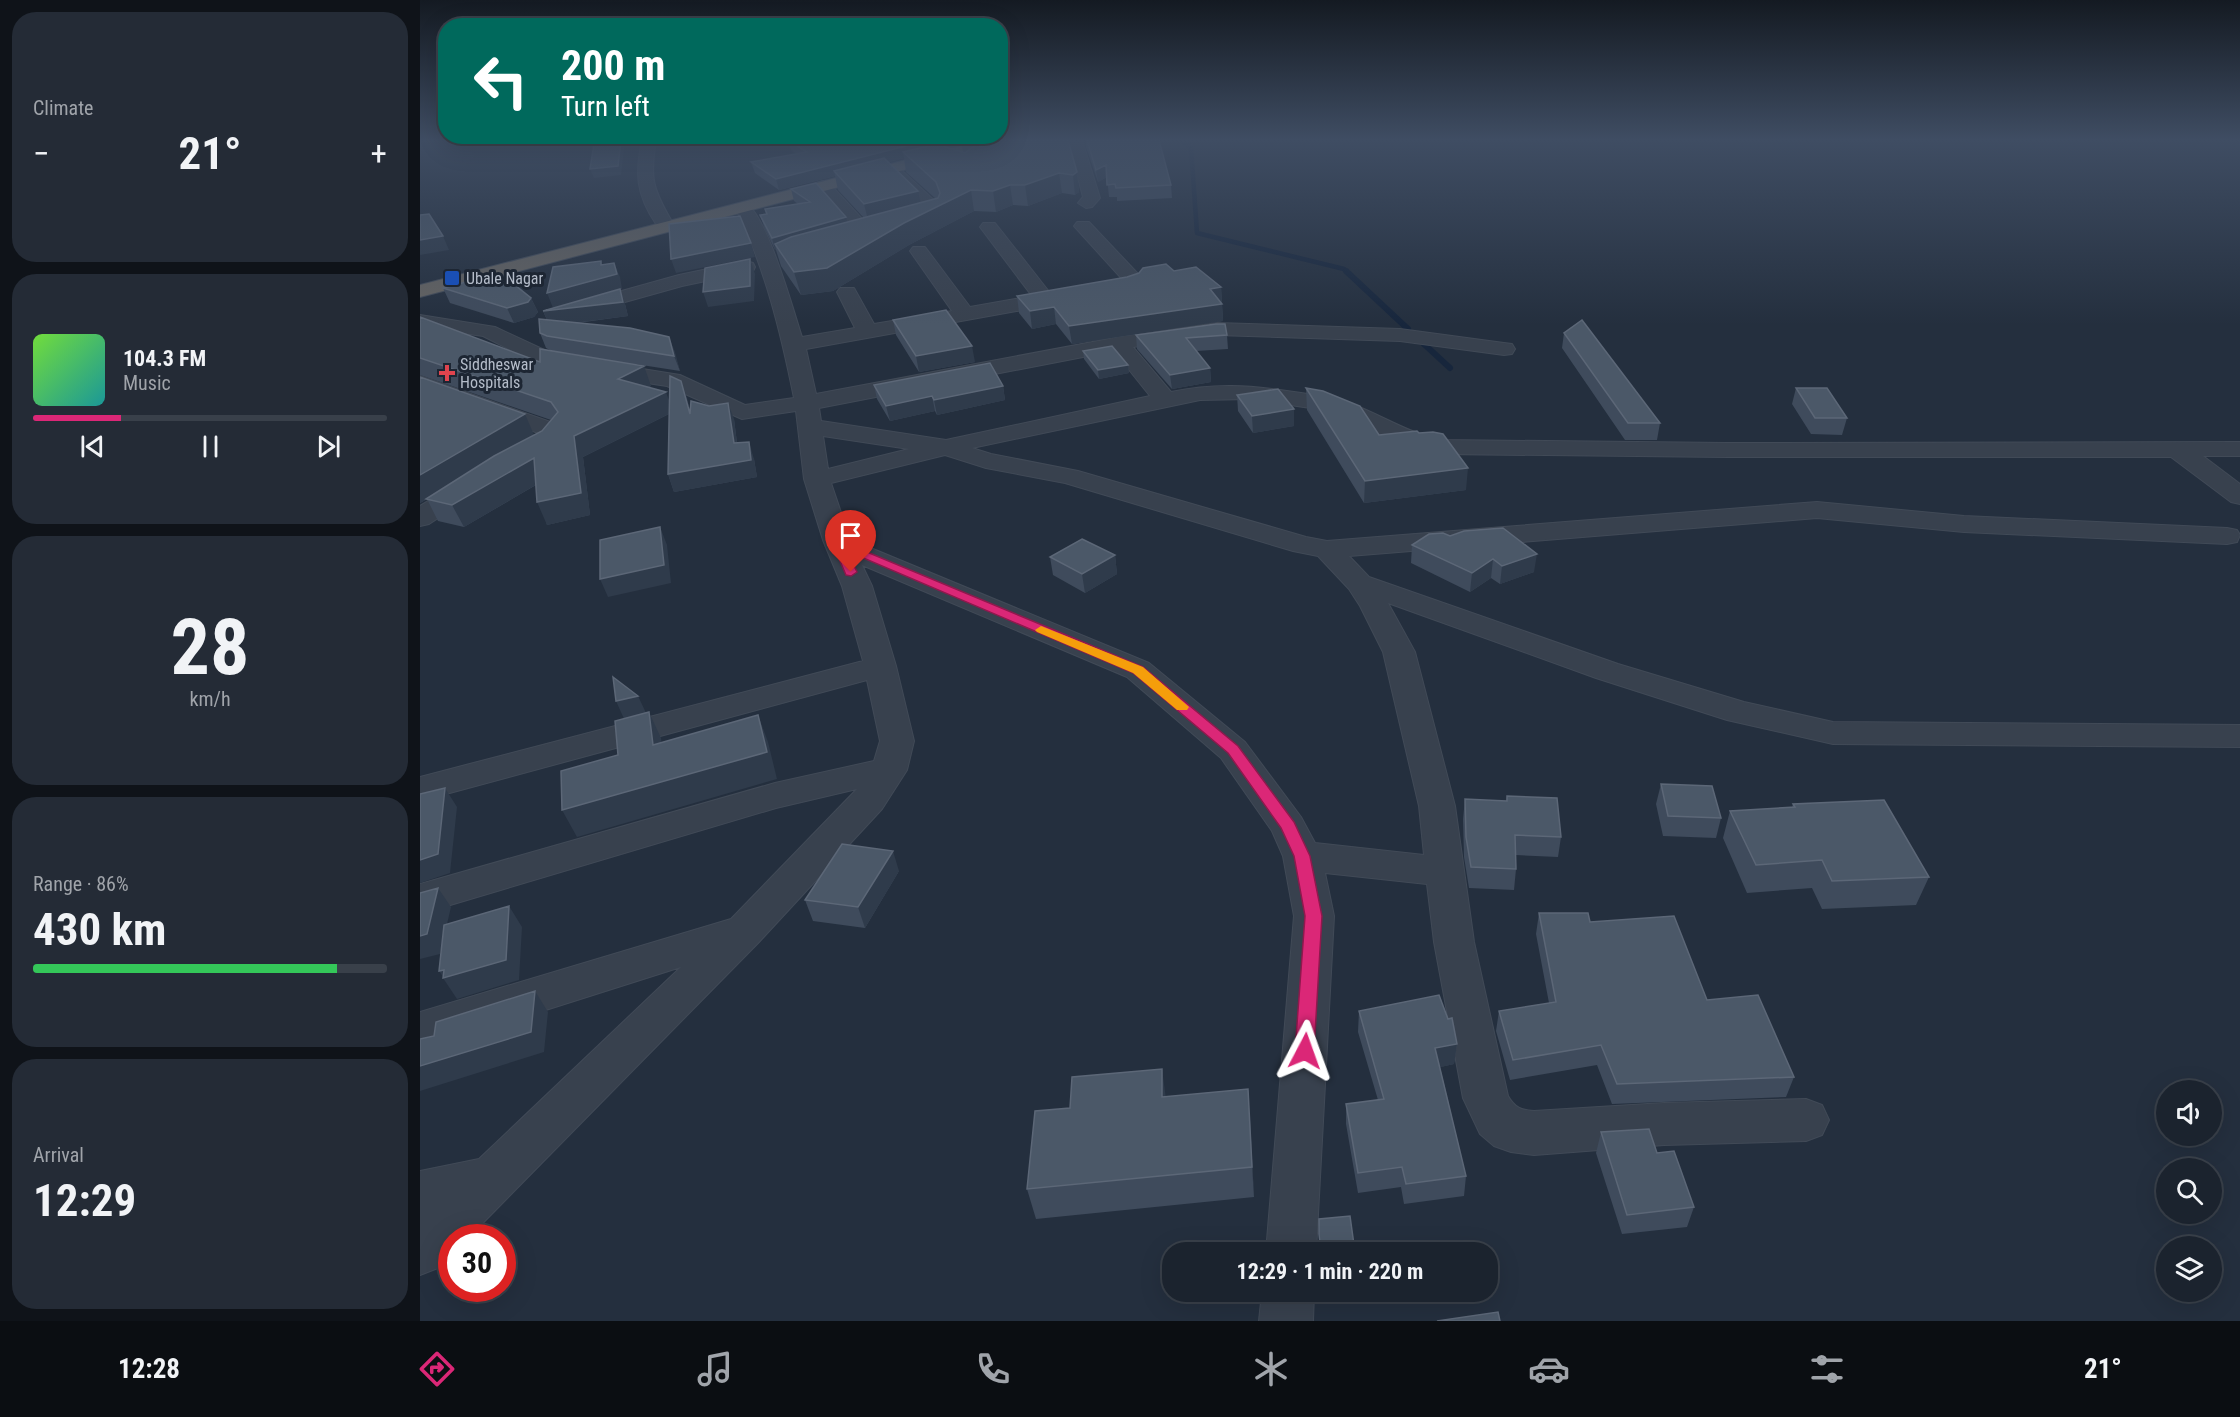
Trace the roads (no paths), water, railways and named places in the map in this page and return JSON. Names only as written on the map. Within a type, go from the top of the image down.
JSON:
[{"type":"highway","points":[[420,281],[734,202]]},
{"type":"highway","points":[[420,291],[763,202]]},
{"type":"street","points":[[652,202],[662,220]]},
{"type":"street","points":[[833,202],[852,232],[879,229]]},
{"type":"street","points":[[919,202],[929,213]]},
{"type":"street","points":[[420,1250],[745,931],[870,800],[890,771],[897,741],[880,666],[857,586],[837,540],[817,478],[809,415],[774,260],[743,207]]},
{"type":"street","points":[[794,345],[1128,285],[1133,282],[1132,277],[1083,225]]},
{"type":"street","points":[[989,227],[1045,300]]},
{"type":"street","points":[[919,251],[964,315]]},
{"type":"street","points":[[567,312],[679,282],[774,260]]},
{"type":"street","points":[[848,292],[868,332]]},
{"type":"street","points":[[420,321],[488,331],[546,358],[567,364],[672,380],[742,412],[809,415],[947,447],[986,461],[1069,476],[1304,545],[1327,549],[1817,510],[1964,524],[2228,536]]},
{"type":"street","points":[[809,415],[1119,343],[1217,329],[1244,328],[1400,335],[1504,349]]},
{"type":"street","points":[[1119,343],[1165,400]]},
{"type":"street","points":[[420,383],[551,429],[553,434],[550,439],[420,518]]},
{"type":"street","points":[[817,478],[947,447],[1165,400],[1226,390],[1344,408],[1412,441],[1442,447],[1726,450],[2240,449]]},
{"type":"street","points":[[2178,450],[2240,496]]},
{"type":"street","points":[[837,540],[863,555],[1138,670],[1233,750],[1288,826],[1302,856],[1314,916],[1291,1242]]},
{"type":"street","points":[[1327,549],[1359,583],[1375,606],[1399,652],[1437,806],[1454,942],[1486,1098],[1496,1119],[1511,1131],[1534,1133],[1664,1124],[1806,1120]]},
{"type":"street","points":[[1359,583],[1607,671],[1739,712],[1833,733],[2240,736]]},
{"type":"street","points":[[420,789],[880,666]]},
{"type":"street","points":[[420,899],[774,795],[890,771]]},
{"type":"street","points":[[1302,856],[1445,872]]},
{"type":"street","points":[[420,1031],[745,931]]},
{"type":"street","points":[[420,1194],[491,1180]]},
{"type":"street","points":[[1286,1321],[1287,1302]]},
{"type":"waterway","points":[[1195,202],[1197,233],[1346,271]]},
{"type":"waterway","points":[[1346,271],[1408,329]]},
{"type":"waterway","points":[[1424,344],[1450,368]]},
{"type":"place","name":"Ubale Nagar","points":[[452,278]]},
{"type":"place","name":"Siddheswar Hospitals","points":[[447,373]]}]
